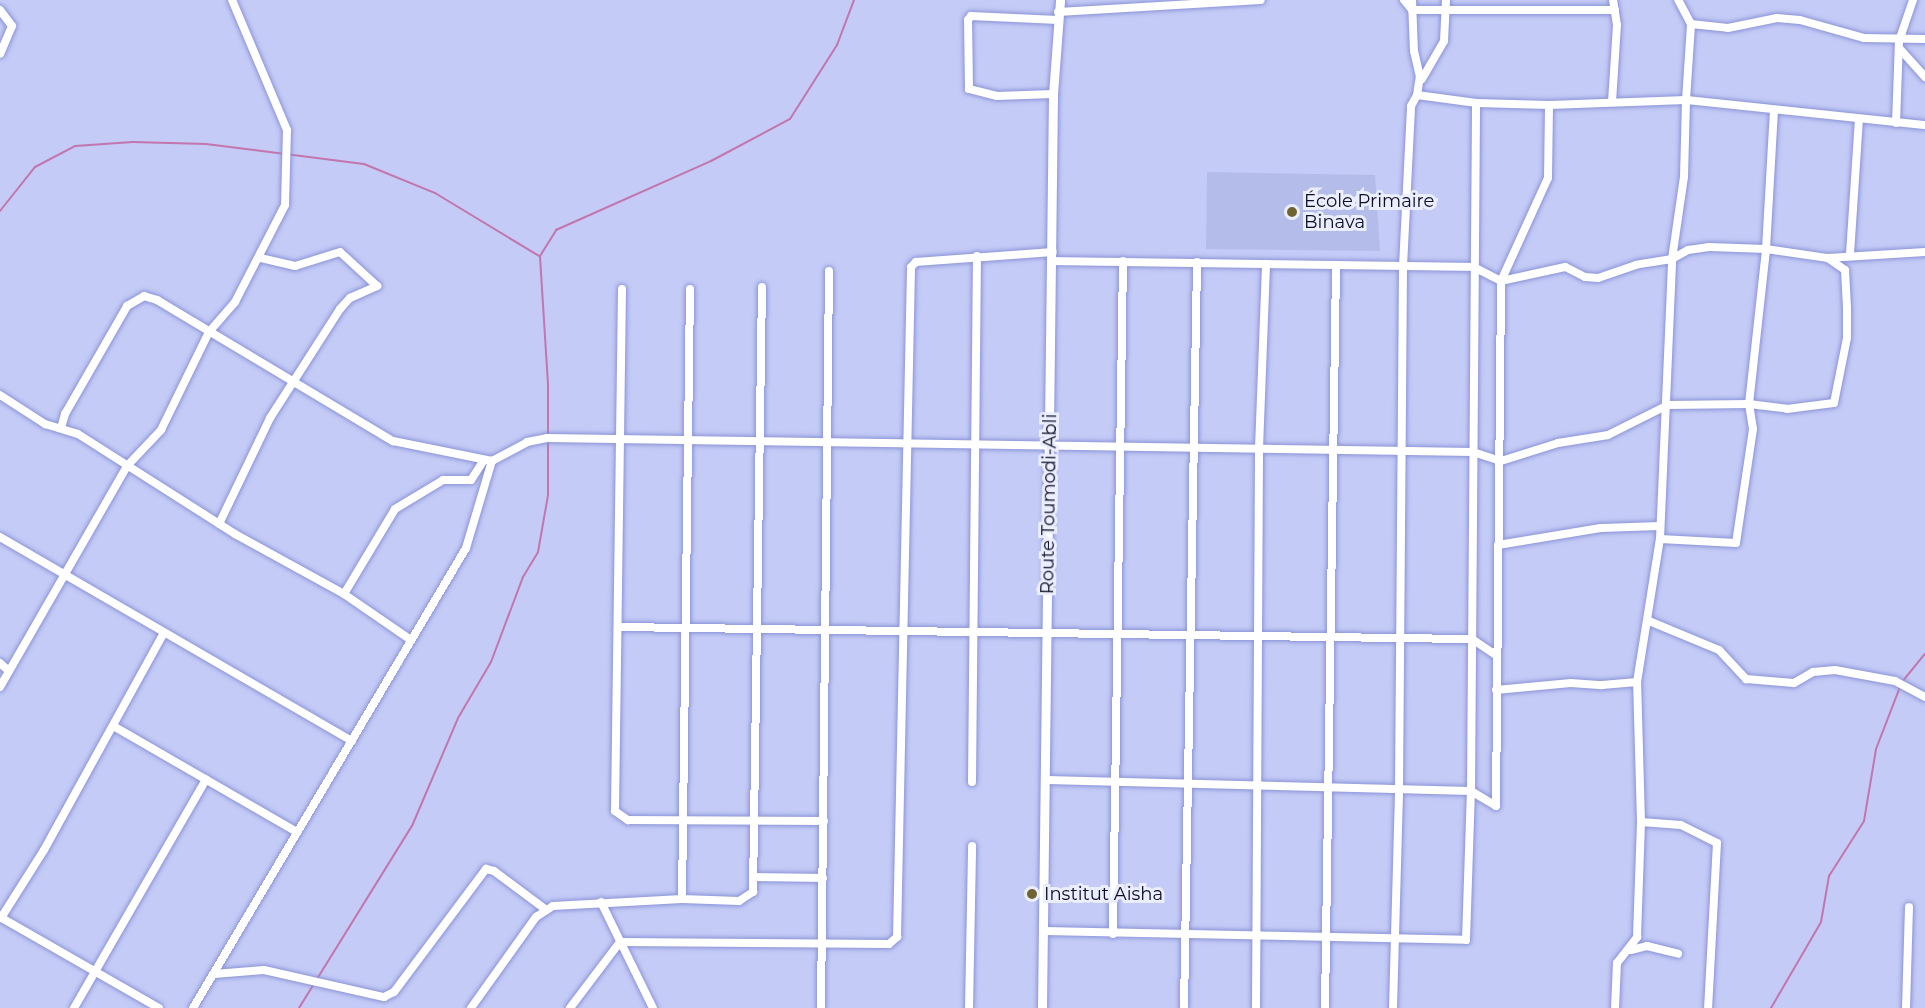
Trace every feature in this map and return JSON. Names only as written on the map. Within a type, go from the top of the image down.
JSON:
[{"type":"street","points":[[0,687],[66,578],[128,466],[161,430],[209,332],[231,308],[285,205],[288,137],[232,0]]},
{"type":"street","name":"Route Toumodi-Abli","points":[[1042,1008],[1047,780],[1053,94],[1060,0]]},
{"type":"street","points":[[1053,94],[998,96],[969,89],[968,20],[970,16],[1058,16],[1260,0]]},
{"type":"street","points":[[1404,0],[1412,10]]},
{"type":"street","points":[[1412,0],[1413,51],[1420,83]]},
{"type":"street","points":[[1612,102],[1615,10],[1613,0]]},
{"type":"street","points":[[1616,1008],[1617,963],[1631,950],[1637,937],[1641,822],[1637,682],[1649,621],[1660,539],[1668,405],[1672,259],[1684,177],[1691,24],[1678,0]]},
{"type":"street","points":[[1896,123],[1899,44],[1913,0]]},
{"type":"street","points":[[1412,10],[1446,4],[1615,10]]},
{"type":"street","points":[[1393,1008],[1400,789],[1403,266],[1411,106],[1420,83],[1444,41],[1446,4]]},
{"type":"street","points":[[0,10],[12,26],[0,54]]},
{"type":"street","points":[[1691,24],[1728,28],[1777,18],[1800,20],[1864,39],[1899,44],[1925,39]]},
{"type":"street","points":[[1899,44],[1925,77]]},
{"type":"street","points":[[1417,95],[1476,103],[1549,105],[1686,100],[1925,126]]},
{"type":"street","points":[[1045,931],[1257,939],[1466,940],[1471,791],[1473,267],[1476,103]]},
{"type":"street","points":[[1047,780],[1471,791],[1496,806],[1501,280],[1548,178],[1549,105]]},
{"type":"street","points":[[1660,539],[1736,543],[1753,429],[1749,404],[1766,249],[1774,110]]},
{"type":"street","points":[[1850,254],[1859,119]]},
{"type":"street","points":[[620,942],[889,944],[899,933],[910,267],[916,262],[978,256],[1053,256],[1123,261],[1473,267],[1501,280],[1565,267],[1585,277],[1598,278],[1636,265],[1672,259],[1688,250],[1709,247],[1766,249],[1828,258],[1850,254],[1925,252]]},
{"type":"street","points":[[219,524],[270,418],[296,382],[344,303],[377,285],[340,252],[295,266],[259,258]]},
{"type":"street","points":[[972,782],[978,256]]},
{"type":"street","points":[[345,594],[395,509],[443,480],[471,480],[488,460],[537,439],[689,443],[1402,450],[1473,452],[1501,461],[1558,443],[1608,435],[1668,405],[1749,404],[1787,409],[1834,403],[1847,338],[1847,308],[1845,270],[1828,258]]},
{"type":"street","points":[[1113,934],[1123,261]]},
{"type":"street","points":[[1184,1008],[1197,261]]},
{"type":"street","points":[[1256,1008],[1259,448],[1266,264]]},
{"type":"street","points":[[1325,1008],[1326,788],[1336,265]]},
{"type":"street","points":[[821,1008],[829,271]]},
{"type":"street","points":[[471,1008],[545,909],[568,903],[746,899],[753,892],[756,877],[757,821],[762,287]]},
{"type":"street","points":[[622,289],[615,812],[628,820],[824,821]]},
{"type":"street","points":[[682,899],[685,822],[690,289]]},
{"type":"street","points":[[61,428],[101,350],[137,298],[157,300],[393,441],[488,460]]},
{"type":"street","points":[[0,395],[45,424],[78,434],[219,524],[345,594],[411,640]]},
{"type":"street","points":[[193,1008],[466,548],[488,460]]},
{"type":"street","points":[[1498,545],[1601,528],[1660,526]]},
{"type":"street","points":[[0,537],[66,578],[352,741]]},
{"type":"street","points":[[1649,621],[1719,650],[1746,679],[1794,683],[1813,672],[1835,670],[1895,681],[1925,697]]},
{"type":"street","points":[[618,627],[1048,631],[1472,639],[1496,656]]},
{"type":"street","points":[[159,1008],[94,973],[0,917],[115,727],[164,633]]},
{"type":"street","points":[[0,663],[9,671]]},
{"type":"street","points":[[1496,690],[1570,682],[1602,685],[1637,682]]},
{"type":"street","points":[[115,727],[297,832]]},
{"type":"street","points":[[74,1008],[206,779]]},
{"type":"street","points":[[1641,822],[1681,825],[1716,843],[1708,1008]]},
{"type":"street","points":[[969,1008],[972,846]]},
{"type":"street","points":[[214,974],[264,970],[384,997],[394,992],[486,869],[494,871],[545,909]]},
{"type":"street","points":[[756,877],[823,878]]},
{"type":"street","points":[[601,902],[653,1008]]},
{"type":"street","points":[[1906,1008],[1909,906]]},
{"type":"street","points":[[570,1008],[620,942]]},
{"type":"street","points":[[1631,950],[1647,946],[1677,954]]},
{"type":"shaded area","name":"École Primaire Binava","points":[[1207,172],[1375,175],[1380,251],[1206,249]]},
{"type":"waterway","points":[[299,1008],[412,826],[458,718],[491,662],[523,577],[538,552],[548,495],[548,384],[540,256],[556,230],[711,161],[790,119],[837,45],[854,0]]},
{"type":"waterway","points":[[0,211],[35,167],[75,146],[133,142],[206,144],[364,164],[435,193],[539,256]]},
{"type":"waterway","points":[[1902,682],[1925,654]]},
{"type":"waterway","points":[[1771,1008],[1821,922],[1829,876],[1864,821],[1876,749],[1900,687]]},
{"type":"place","name":"École Primaire Binava","points":[[1292,212]]},
{"type":"place","name":"Institut Aisha","points":[[1032,894]]}]
